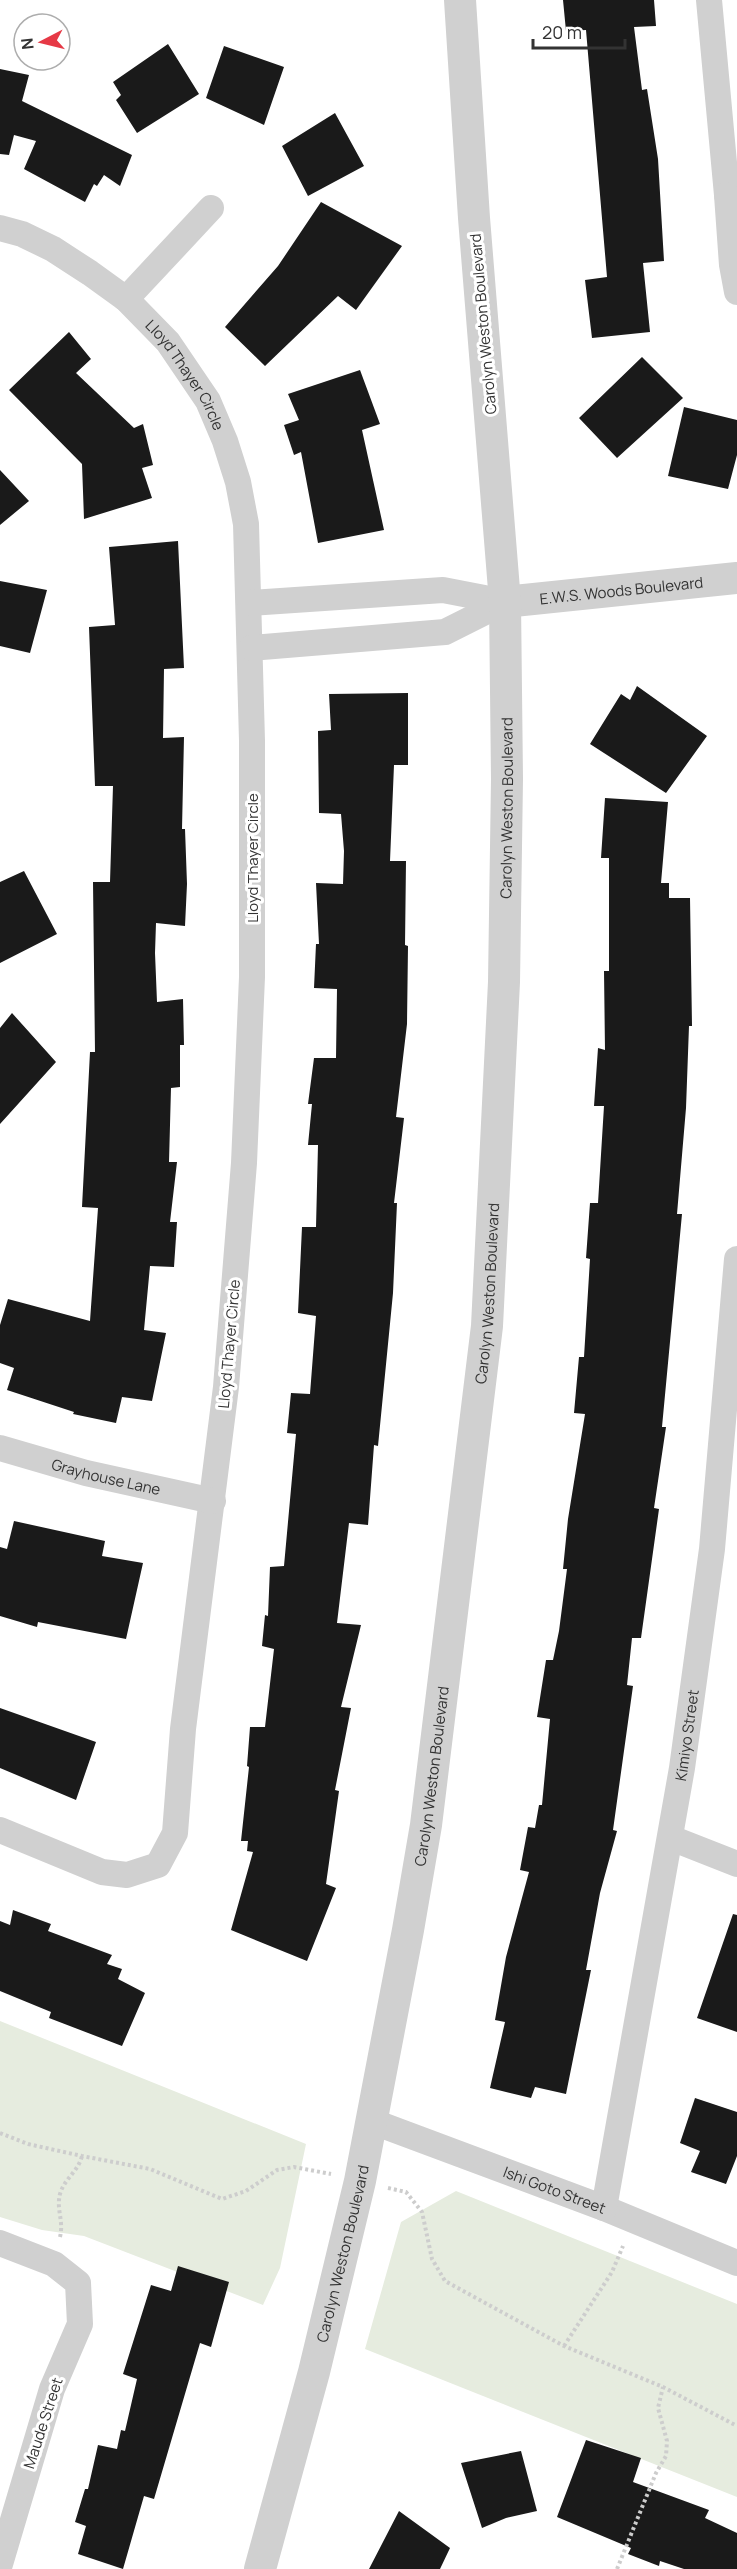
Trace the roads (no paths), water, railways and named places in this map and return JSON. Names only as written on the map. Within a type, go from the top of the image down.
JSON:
[{"type":"street","name":"Carolyn Weston Boulevard","points":[[260,2569],[314,2372],[360,2181],[426,1825],[487,1326],[504,982],[507,779],[505,602],[474,218],[460,0]]},
{"type":"street","points":[[709,0],[732,195],[732,266],[737,292]]},
{"type":"street","points":[[126,299],[211,208]]},
{"type":"street","name":"Lloyd Thayer Circle","points":[[0,228],[22,234],[53,249],[126,299],[150,320],[187,367],[208,401],[225,441],[238,482],[246,524],[251,648],[251,1012],[244,1163],[213,1501],[183,1729],[175,1833],[158,1865],[127,1875],[102,1872],[0,1830]]},
{"type":"street","name":"E.W.S. Woods Boulevard","points":[[505,602],[737,578]]},
{"type":"street","points":[[250,603],[443,590],[505,602]]},
{"type":"street","points":[[251,648],[445,632],[505,602]]},
{"type":"street","name":"Kimiyo Street","points":[[604,2208],[670,1838],[712,1550],[736,1300],[737,1259]]},
{"type":"street","name":"Grayhouse Lane","points":[[0,1448],[87,1473],[213,1501]]},
{"type":"street","points":[[670,1838],[737,1864]]},
{"type":"street","name":"Ishi Goto Street","points":[[371,2121],[604,2208],[737,2263]]},
{"type":"street","name":"Maude Street","points":[[0,2243],[54,2264],[78,2283],[80,2324],[52,2389],[0,2564]]}]
